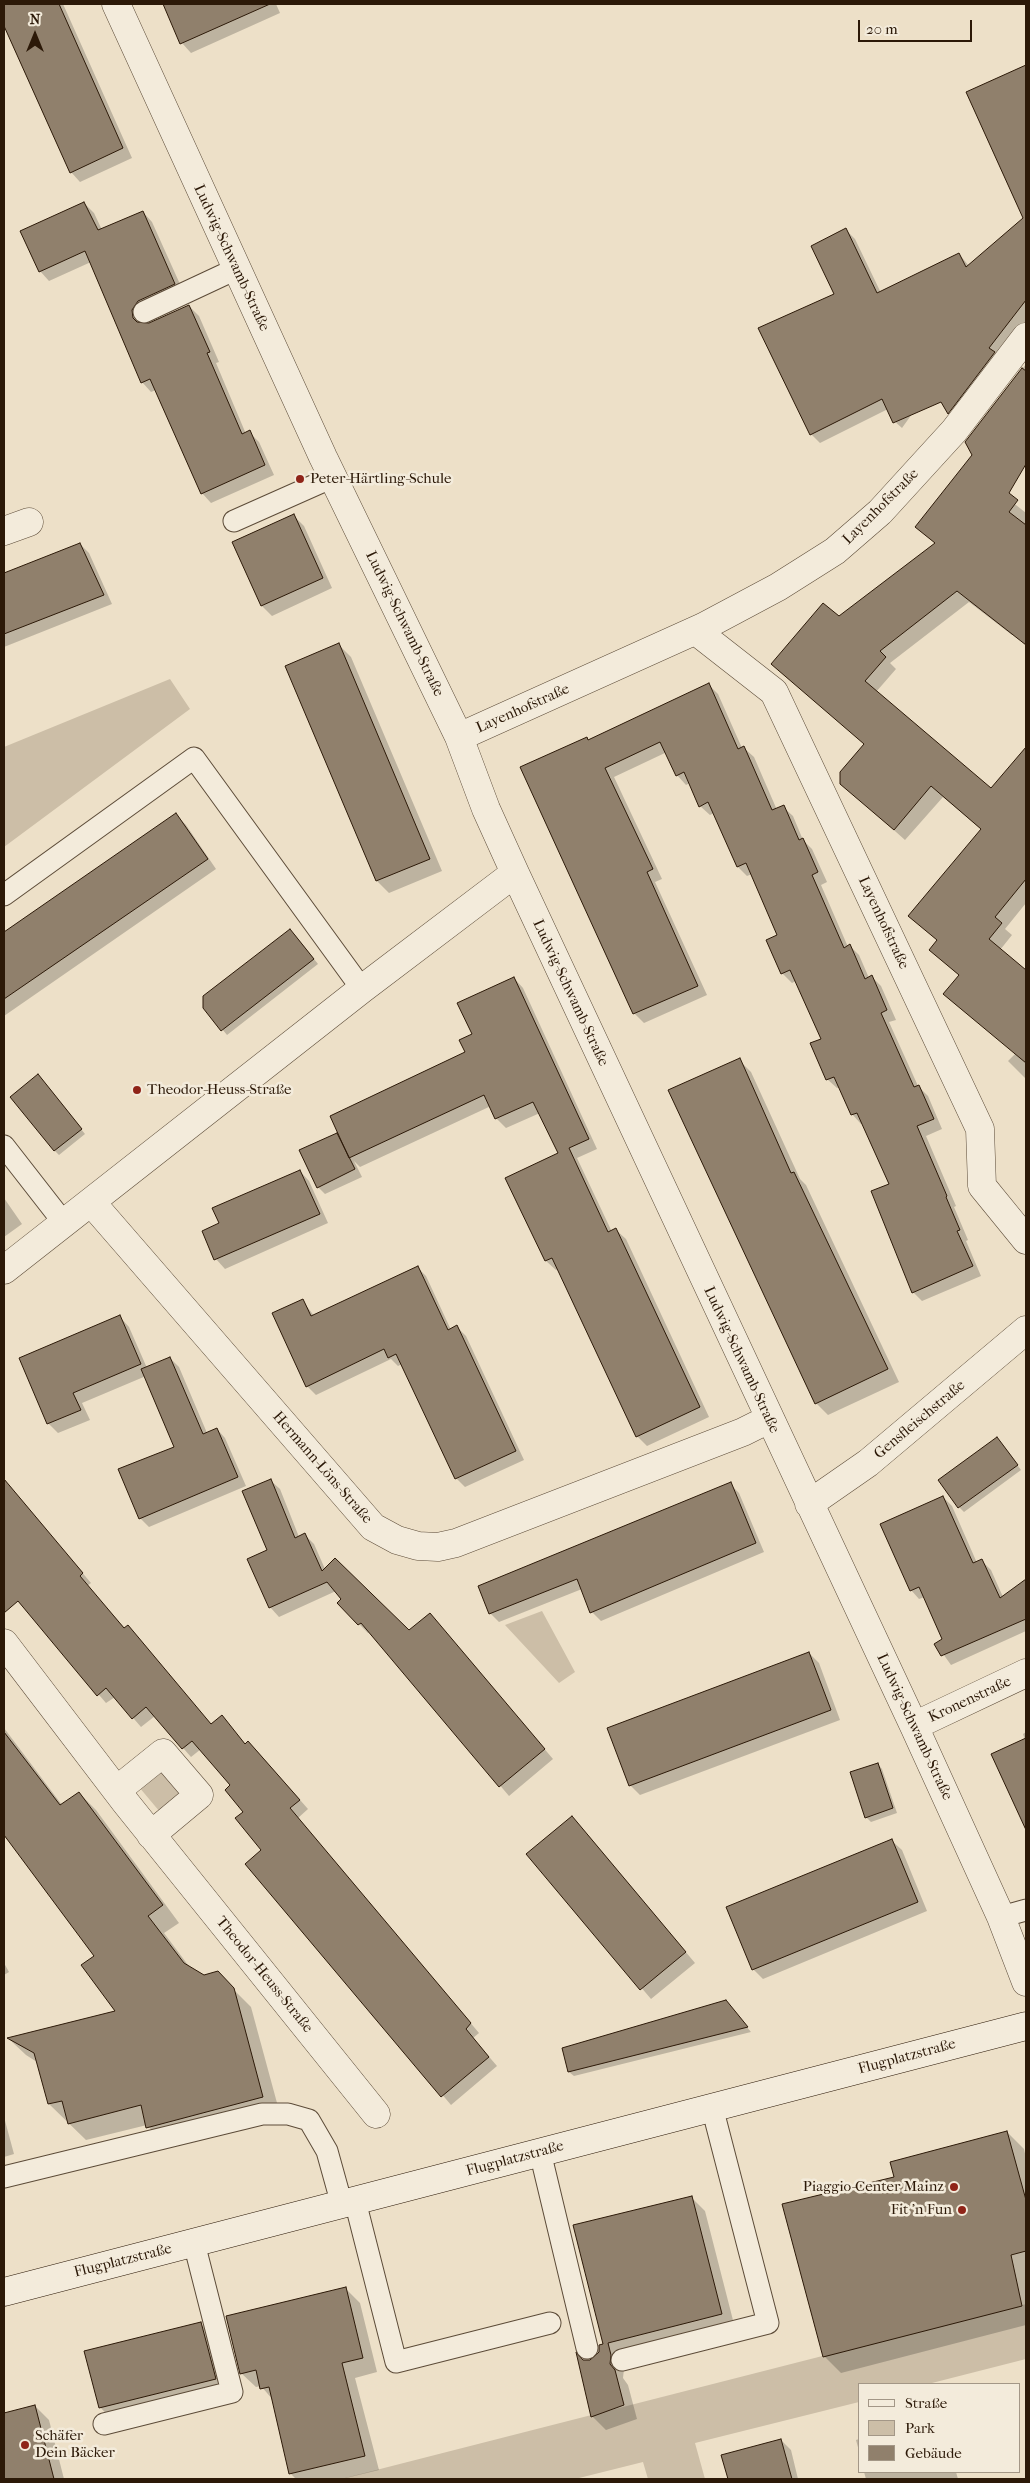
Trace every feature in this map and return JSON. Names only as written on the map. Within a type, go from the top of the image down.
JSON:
[{"type":"street","name":"Ludwig-Schwamb-Straße","points":[[116,4],[333,478],[459,737],[486,809],[515,873],[769,1420],[914,1726],[1014,1914],[1026,1982]]},
{"type":"street","name":"Layenhofstraße","points":[[459,737],[696,631],[778,587],[835,551],[880,512],[954,431],[1026,337]]},
{"type":"street","points":[[4,531],[29,522]]},
{"type":"street","name":"Layenhofstraße","points":[[696,631],[774,692],[980,1128],[982,1186],[1026,1240]]},
{"type":"street","points":[[4,1270],[362,989],[515,873]]},
{"type":"street","name":"Hermann-Löns-Straße","points":[[91,1202],[373,1527],[397,1540],[418,1546],[438,1547],[456,1543],[769,1420]]},
{"type":"street","name":"Gensfleischstraße","points":[[809,1504],[868,1463],[1026,1330]]},
{"type":"street","name":"Theodor-Heuss-Straße","points":[[4,1643],[151,1835],[376,2114]]},
{"type":"street","name":"Kronenstraße","points":[[914,1726],[1026,1673]]},
{"type":"street","points":[[117,1790],[163,1753],[199,1795],[151,1835]]},
{"type":"street","name":"Flugplatzstraße","points":[[4,2292],[1026,2026]]},
{"type":"lane","points":[[144,312],[236,268]]},
{"type":"lane","points":[[234,521],[333,478]]},
{"type":"lane","points":[[4,895],[194,758],[362,989]]},
{"type":"lane","points":[[4,1146],[64,1223]]},
{"type":"lane","points":[[622,2360],[768,2323],[712,2107]]},
{"type":"lane","points":[[4,2177],[262,2114],[288,2114],[309,2120],[327,2150],[349,2203],[396,2362],[550,2323]]},
{"type":"lane","points":[[540,2152],[587,2348]]},
{"type":"lane","points":[[104,2424],[232,2392],[194,2243]]},
{"type":"green space","points":[[170,679],[190,709],[4,847],[4,747]]},
{"type":"green space","points":[[542,1611],[575,1672],[559,1683],[505,1625]]},
{"type":"green space","points":[[164,1767],[185,1792],[160,1812],[139,1787]]},
{"type":"green space","points":[[1026,2304],[1026,2359],[932,2383],[858,2383],[858,2402],[695,2443],[705,2479],[648,2479],[643,2462],[575,2479],[341,2479]]},
{"type":"building","points":[[4,4],[59,4],[123,148],[70,173],[4,26]]},
{"type":"building","points":[[163,4],[270,4],[180,44]]},
{"type":"building","points":[[1026,65],[1026,300],[989,348],[995,352],[948,414],[941,402],[893,423],[882,399],[810,435],[758,328],[834,294],[811,246],[846,228],[877,293],[959,253],[966,267],[1023,218],[966,92]]},
{"type":"building","points":[[84,202],[98,230],[143,211],[175,284],[138,301],[132,310],[133,318],[137,322],[149,323],[189,305],[210,352],[207,353],[242,434],[250,430],[265,465],[201,494],[150,379],[141,383],[85,251],[39,272],[20,231]]},
{"type":"building","points":[[1022,368],[1026,371],[1026,464],[1009,493],[1018,500],[1009,512],[1026,525],[1026,645],[957,591],[880,651],[886,657],[865,681],[991,788],[1026,747],[1026,879],[995,917],[1002,923],[989,939],[1026,970],[1026,1063],[943,994],[959,975],[929,950],[937,940],[908,916],[981,829],[931,786],[894,830],[840,784],[840,772],[864,744],[771,664],[823,603],[839,616],[935,543],[915,527],[972,455],[965,442]]},
{"type":"building","points":[[294,514],[323,578],[261,606],[232,542]]},
{"type":"building","points":[[80,543],[104,595],[4,634],[4,573]]},
{"type":"building","points":[[339,643],[430,859],[376,881],[285,666]]},
{"type":"building","points":[[709,683],[738,749],[744,746],[772,810],[784,805],[799,840],[803,838],[818,872],[812,875],[844,948],[850,944],[865,979],[872,975],[887,1010],[881,1013],[914,1087],[919,1085],[934,1119],[917,1126],[960,1230],[957,1231],[973,1266],[912,1293],[871,1191],[889,1184],[857,1113],[851,1115],[834,1077],[826,1080],[810,1043],[821,1039],[790,970],[781,974],[766,940],[777,935],[746,863],[737,867],[708,802],[699,807],[684,772],[676,776],[660,742],[605,768],[653,869],[647,872],[698,986],[633,1014],[520,767],[587,737],[588,740]]},
{"type":"building","points":[[176,813],[208,859],[4,999],[4,932]]},
{"type":"building","points":[[290,929],[314,959],[221,1031],[203,1008],[203,996]]},
{"type":"building","points":[[514,977],[589,1139],[569,1148],[608,1232],[616,1228],[700,1407],[636,1437],[552,1258],[545,1261],[505,1178],[558,1153],[533,1102],[495,1119],[484,1095],[349,1158],[330,1116],[465,1052],[459,1040],[472,1034],[457,1003]]},
{"type":"building","points":[[740,1058],[791,1173],[794,1172],[888,1369],[815,1404],[668,1090]]},
{"type":"building","points":[[38,1074],[82,1129],[54,1151],[10,1097]]},
{"type":"building","points":[[337,1133],[355,1169],[317,1188],[299,1150]]},
{"type":"building","points":[[300,1170],[320,1214],[214,1260],[202,1231],[219,1223],[212,1208]]},
{"type":"building","points":[[418,1266],[448,1330],[457,1325],[516,1451],[455,1479],[396,1354],[388,1358],[384,1349],[306,1387],[272,1313],[303,1299],[311,1316]]},
{"type":"building","points":[[120,1315],[141,1364],[73,1393],[81,1410],[47,1424],[19,1358]]},
{"type":"building","points":[[170,1357],[203,1434],[217,1428],[238,1477],[139,1519],[118,1469],[174,1447],[141,1369]]},
{"type":"building","points":[[997,1437],[1018,1465],[958,1508],[938,1480]]},
{"type":"building","points":[[4,1479],[83,1573],[80,1576],[124,1628],[128,1625],[211,1724],[222,1715],[245,1744],[248,1741],[300,1800],[290,1808],[471,2023],[466,2029],[489,2057],[441,2097],[245,1864],[261,1850],[235,1818],[243,1812],[225,1790],[230,1785],[192,1741],[182,1749],[146,1707],[132,1719],[106,1688],[97,1696],[18,1601],[4,1613]]},
{"type":"building","points":[[271,1479],[295,1538],[305,1533],[322,1571],[335,1558],[409,1630],[430,1613],[545,1749],[499,1787],[361,1623],[358,1625],[337,1603],[341,1599],[327,1582],[269,1608],[247,1559],[267,1550],[242,1491]]},
{"type":"building","points":[[731,1482],[756,1543],[590,1613],[577,1579],[489,1614],[478,1586]]},
{"type":"building","points":[[943,1496],[973,1563],[982,1559],[1000,1598],[1026,1579],[1026,1619],[941,1656],[934,1644],[942,1639],[919,1587],[910,1591],[880,1524]]},
{"type":"building","points":[[809,1652],[831,1710],[629,1786],[607,1728]]},
{"type":"building","points":[[4,1732],[60,1805],[79,1792],[163,1905],[148,1916],[184,1963],[204,1975],[218,1971],[234,1988],[263,2097],[146,2128],[141,2105],[68,2124],[62,2101],[48,2104],[34,2053],[7,2038],[115,2011],[81,1965],[94,1956],[4,1835]]},
{"type":"building","points":[[1026,1738],[1026,1830],[991,1754]]},
{"type":"building","points":[[878,1763],[893,1808],[865,1818],[850,1772]]},
{"type":"building","points":[[572,1816],[686,1952],[640,1990],[526,1854]]},
{"type":"building","points":[[892,1839],[918,1902],[752,1970],[726,1907]]},
{"type":"building","points":[[726,2000],[748,2027],[568,2072],[562,2048]]},
{"type":"building","points":[[1007,2131],[1026,2200],[1026,2251],[1011,2255],[1022,2306],[823,2357],[782,2204],[894,2177],[890,2162]]},
{"type":"building","points":[[692,2196],[722,2314],[608,2343],[611,2355],[610,2364],[615,2370],[624,2405],[591,2417],[576,2352],[583,2360],[590,2360],[599,2352],[599,2345],[603,2344],[573,2225]]},
{"type":"building","points":[[346,2287],[363,2358],[342,2363],[365,2456],[289,2474],[269,2387],[260,2389],[256,2370],[240,2374],[226,2316]]},
{"type":"building","points":[[201,2322],[216,2379],[99,2408],[84,2351]]},
{"type":"building","name":"Schäfer Dein Bäcker","points":[[35,2405],[54,2479],[4,2479],[4,2413]]},
{"type":"building","points":[[781,2439],[792,2479],[728,2479],[721,2455]]},
{"type":"place","name":"Peter-Härtling-Schule","points":[[300,479]]},
{"type":"place","name":"Theodor-Heuss-Straße","points":[[137,1090]]},
{"type":"place","name":"Piaggio-Center Mainz","points":[[954,2187]]},
{"type":"place","name":"Fit 'n Fun","points":[[962,2210]]},
{"type":"place","name":"Schäfer Dein Bäcker","points":[[25,2445]]}]
